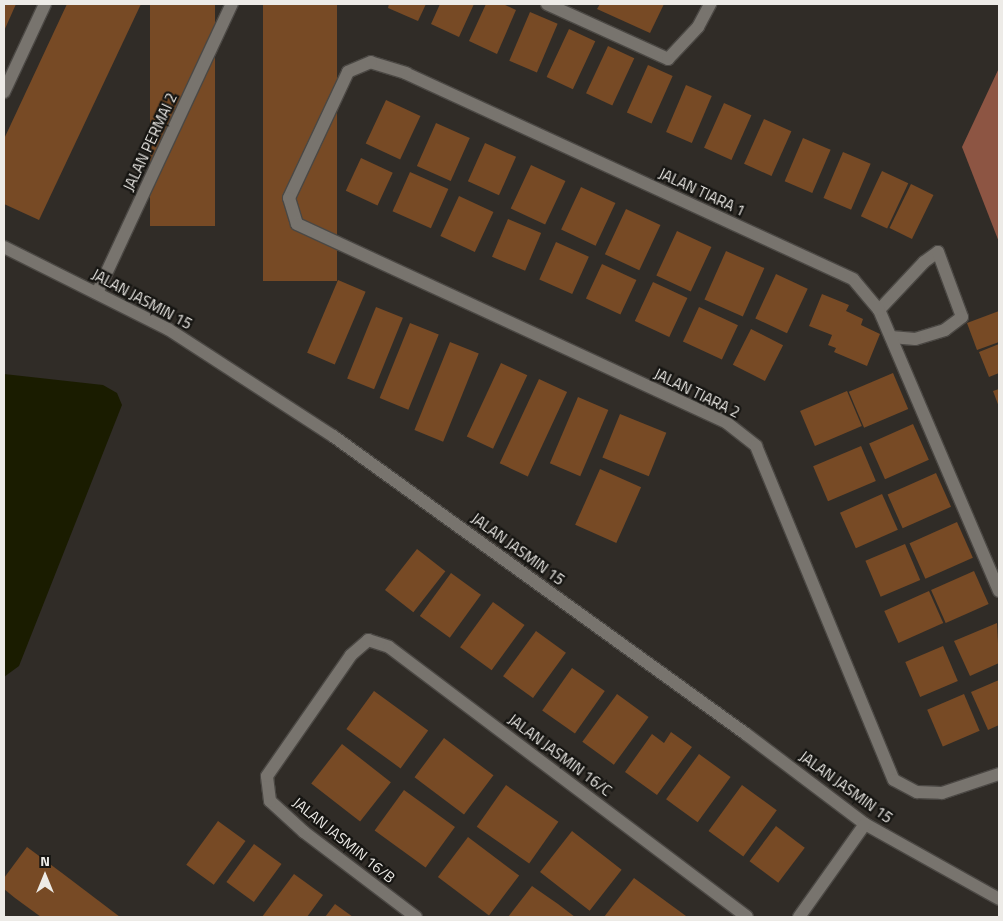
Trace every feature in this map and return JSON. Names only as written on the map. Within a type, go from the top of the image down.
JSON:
[{"type":"street","points":[[4,92],[45,4]]},
{"type":"street","name":"JALAN PERMAI 2","points":[[97,293],[232,4]]},
{"type":"street","points":[[547,4],[668,59],[698,27],[710,4]]},
{"type":"street","name":"JALAN TIARA 1","points":[[289,198],[348,72],[371,62],[406,73],[852,279],[879,310],[999,591]]},
{"type":"street","name":"JALAN TIARA 2","points":[[289,198],[298,224],[314,234],[727,423],[756,446],[894,780],[917,792],[942,793],[999,774]]},
{"type":"street","name":"JALAN JASMIN 15","points":[[4,247],[168,328],[333,436],[746,734],[865,824],[999,899]]},
{"type":"street","points":[[879,310],[924,262],[938,252],[962,317],[945,330],[915,339],[891,337]]},
{"type":"street","name":"JALAN JASMIN 16/C","points":[[351,655],[368,640],[389,647],[747,917]]},
{"type":"street","name":"JALAN JASMIN 16/B","points":[[351,655],[267,776],[270,801],[304,832],[416,917]]},
{"type":"street","points":[[799,917],[865,824]]},
{"type":"shaded area","points":[[999,68],[999,242],[962,147]]},
{"type":"shaded area","points":[[4,374],[103,385],[117,393],[122,405],[19,666],[4,677]]},
{"type":"building","points":[[4,4],[16,4],[4,31]]},
{"type":"building","points":[[67,4],[141,4],[39,220],[4,204],[4,139]]},
{"type":"building","points":[[150,4],[215,4],[215,226],[150,226]]},
{"type":"building","points":[[263,4],[337,4],[337,281],[263,281]]},
{"type":"building","points":[[389,4],[426,4],[418,21],[388,8]]},
{"type":"building","points":[[440,4],[474,4],[459,37],[431,24]]},
{"type":"building","points":[[486,4],[503,4],[516,10],[497,54],[469,41]]},
{"type":"building","points":[[600,4],[664,4],[650,33],[597,9]]},
{"type":"building","points":[[530,12],[558,24],[537,73],[509,61]]},
{"type":"building","points":[[569,29],[595,41],[573,89],[547,77]]},
{"type":"building","points":[[608,46],[634,58],[612,105],[586,93]]},
{"type":"building","points":[[648,65],[673,76],[652,123],[627,113]]},
{"type":"building","points":[[686,85],[712,96],[692,143],[666,132]]},
{"type":"building","points":[[386,100],[420,116],[400,160],[366,144]]},
{"type":"building","points":[[724,103],[751,115],[731,160],[704,148]]},
{"type":"building","points":[[764,119],[791,131],[771,176],[744,164]]},
{"type":"building","points":[[436,123],[470,138],[451,181],[417,166]]},
{"type":"building","points":[[803,138],[831,150],[812,193],[785,181]]},
{"type":"building","points":[[485,143],[516,157],[499,195],[468,181]]},
{"type":"building","points":[[843,152],[871,164],[851,210],[823,198]]},
{"type":"building","points":[[361,158],[393,173],[378,205],[346,191]]},
{"type":"building","points":[[531,165],[565,181],[545,225],[511,209]]},
{"type":"building","points":[[882,171],[908,183],[887,229],[861,216]]},
{"type":"building","points":[[410,172],[448,189],[431,228],[393,211]]},
{"type":"building","points":[[911,184],[933,195],[912,239],[890,228]]},
{"type":"building","points":[[581,187],[615,203],[596,246],[561,230]]},
{"type":"building","points":[[459,196],[493,212],[475,252],[440,236]]},
{"type":"building","points":[[626,209],[660,225],[639,270],[605,254]]},
{"type":"building","points":[[508,219],[541,233],[525,271],[492,257]]},
{"type":"building","points":[[677,231],[711,247],[691,291],[656,275]]},
{"type":"building","points":[[556,242],[589,257],[572,294],[539,279]]},
{"type":"building","points":[[726,251],[764,268],[743,317],[704,299]]},
{"type":"building","points":[[602,264],[636,280],[620,314],[586,298]]},
{"type":"building","points":[[776,274],[808,289],[787,333],[755,318]]},
{"type":"building","points":[[338,280],[366,292],[335,364],[307,353]]},
{"type":"building","points":[[653,282],[687,298],[669,337],[635,321]]},
{"type":"building","points":[[822,294],[849,305],[846,311],[863,319],[861,325],[880,334],[867,366],[834,352],[836,348],[828,345],[832,335],[809,326]]},
{"type":"building","points":[[376,307],[403,318],[374,389],[347,378]]},
{"type":"building","points":[[699,307],[738,325],[722,360],[683,341]]},
{"type":"building","points":[[999,311],[999,342],[977,350],[967,323]]},
{"type":"building","points":[[410,323],[439,335],[408,410],[380,398]]},
{"type":"building","points":[[751,329],[783,345],[765,381],[733,365]]},
{"type":"building","points":[[450,342],[479,354],[443,442],[414,430]]},
{"type":"building","points":[[999,344],[999,373],[989,377],[979,352]]},
{"type":"building","points":[[501,363],[527,375],[493,449],[467,436]]},
{"type":"building","points":[[893,373],[908,409],[864,428],[849,392]]},
{"type":"building","points":[[539,379],[567,392],[528,476],[500,463]]},
{"type":"building","points":[[999,389],[999,407],[993,391]]},
{"type":"building","points":[[847,391],[862,426],[815,446],[800,411]]},
{"type":"building","points":[[578,397],[608,410],[580,476],[550,463]]},
{"type":"building","points":[[620,414],[666,433],[649,476],[602,458]]},
{"type":"building","points":[[913,424],[929,460],[885,479],[869,444]]},
{"type":"building","points":[[861,446],[876,481],[828,501],[813,466]]},
{"type":"building","points":[[600,469],[641,487],[616,543],[575,525]]},
{"type":"building","points":[[936,473],[951,507],[903,528],[888,495]]},
{"type":"building","points":[[882,494],[898,530],[856,548],[840,513]]},
{"type":"building","points":[[957,522],[973,558],[925,579],[909,543]]},
{"type":"building","points":[[905,544],[920,580],[881,597],[865,561]]},
{"type":"building","points":[[417,549],[445,571],[413,612],[385,590]]},
{"type":"building","points":[[974,571],[989,604],[946,623],[931,590]]},
{"type":"building","points":[[451,573],[481,595],[450,638],[420,616]]},
{"type":"building","points":[[929,591],[943,623],[898,643],[884,611]]},
{"type":"building","points":[[493,602],[525,625],[492,670],[460,647]]},
{"type":"building","points":[[997,623],[999,663],[970,676],[954,641]]},
{"type":"building","points":[[536,631],[566,653],[533,698],[503,676]]},
{"type":"building","points":[[943,646],[958,681],[920,697],[905,662]]},
{"type":"building","points":[[572,668],[605,691],[575,734],[542,711]]},
{"type":"building","points":[[999,680],[999,725],[988,730],[971,692]]},
{"type":"building","points":[[374,691],[428,730],[401,768],[346,729]]},
{"type":"building","points":[[617,694],[649,717],[614,765],[582,742]]},
{"type":"building","points":[[964,694],[980,731],[943,746],[927,710]]},
{"type":"building","points":[[671,732],[692,747],[657,795],[625,772],[652,734],[664,743]]},
{"type":"building","points":[[444,738],[494,775],[464,814],[415,777]]},
{"type":"building","points":[[342,744],[391,782],[360,822],[311,783]]},
{"type":"building","points":[[699,754],[731,777],[698,822],[666,799]]},
{"type":"building","points":[[506,785],[558,822],[529,863],[477,827]]},
{"type":"building","points":[[742,785],[777,810],[743,856],[708,831]]},
{"type":"building","points":[[404,790],[455,827],[426,867],[375,830]]},
{"type":"building","points":[[218,821],[246,841],[214,885],[186,865]]},
{"type":"building","points":[[776,826],[805,848],[778,883],[750,861]]},
{"type":"building","points":[[572,831],[622,870],[590,911],[540,872]]},
{"type":"building","points":[[468,837],[519,876],[489,915],[438,877]]},
{"type":"building","points":[[254,844],[282,864],[254,902],[226,882]]},
{"type":"building","points":[[27,847],[120,917],[41,917],[15,898],[4,889],[4,878]]},
{"type":"building","points":[[294,874],[323,895],[307,917],[262,917]]},
{"type":"building","points":[[634,878],[686,916],[604,917]]},
{"type":"building","points":[[532,886],[558,904],[575,917],[508,917]]},
{"type":"building","points":[[335,904],[353,917],[325,917]]}]
